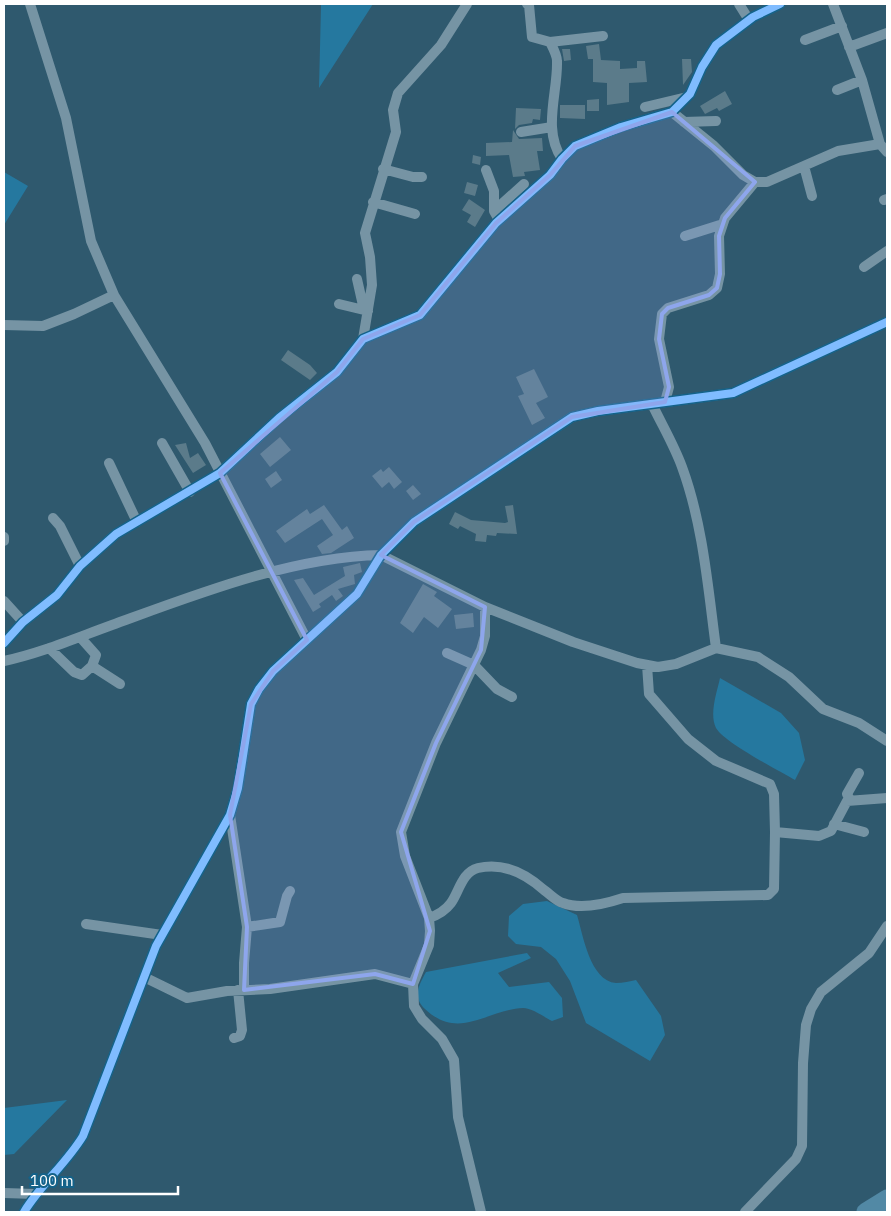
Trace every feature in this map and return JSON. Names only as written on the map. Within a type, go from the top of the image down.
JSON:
[{"type":"street","points":[[30,4],[66,118],[92,241],[114,295],[205,443],[306,640]]},
{"type":"street","points":[[363,338],[366,310],[372,285],[370,258],[365,233],[383,169],[396,132],[393,110],[398,93],[441,44],[467,4]]},
{"type":"street","points":[[527,4],[529,5],[532,37],[550,42],[604,36]]},
{"type":"street","points":[[740,4],[748,20]]},
{"type":"street","points":[[497,216],[550,175],[562,158],[575,146],[622,127],[672,112],[687,97],[716,45],[748,20],[780,4]]},
{"type":"street","points":[[833,4],[862,80],[880,144],[887,152]]},
{"type":"street","points":[[805,40],[842,26]]},
{"type":"street","points":[[849,47],[887,33]]},
{"type":"street","points":[[550,42],[557,59],[552,127],[556,150],[562,158]]},
{"type":"street","points":[[837,90],[862,80]]},
{"type":"street","points":[[644,107],[687,97]]},
{"type":"street","points":[[672,112],[714,146],[743,175],[755,182],[766,182],[838,151],[880,144]]},
{"type":"street","points":[[684,122],[716,121]]},
{"type":"street","points":[[521,132],[552,127]]},
{"type":"street","points":[[804,166],[812,196]]},
{"type":"street","points":[[383,169],[413,177],[422,177]]},
{"type":"street","points":[[486,170],[494,191],[497,216]]},
{"type":"street","points":[[665,402],[669,387],[658,339],[662,314],[668,308],[709,295],[716,288],[720,274],[719,236],[725,218],[755,182]]},
{"type":"street","points":[[4,643],[23,622],[57,595],[80,566],[116,534],[220,473],[279,418],[337,372],[363,338],[420,315],[524,184]]},
{"type":"street","points":[[373,202],[415,214]]},
{"type":"street","points":[[685,236],[723,224]]},
{"type":"street","points":[[864,268],[887,251]]},
{"type":"street","points":[[356,279],[366,310]]},
{"type":"street","points":[[4,325],[43,326],[114,295]]},
{"type":"street","points":[[339,304],[366,310]]},
{"type":"street","points":[[24,1212],[35,1194],[71,1156],[83,1136],[162,935],[230,815],[238,788],[251,704],[259,689],[273,671],[357,594],[381,555],[414,522],[572,417],[598,411],[733,393],[887,322]]},
{"type":"street","points":[[652,404],[682,465],[690,492],[700,533],[716,648]]},
{"type":"street","points":[[162,443],[190,492]]},
{"type":"street","points":[[109,463],[137,522]]},
{"type":"street","points":[[53,518],[60,526],[80,566]]},
{"type":"street","points":[[4,661],[30,656],[173,603],[271,573],[330,560],[381,555],[485,606],[573,642],[647,665],[658,667],[676,664],[716,648],[758,657],[789,676],[823,709],[859,723],[887,741]]},
{"type":"street","points":[[4,601],[23,622]]},
{"type":"street","points":[[481,1212],[458,1117],[454,1060],[442,1039],[422,1019],[414,1006],[413,984],[429,945],[429,918],[405,856],[401,832],[436,743],[482,650],[485,636],[485,606]]},
{"type":"street","points":[[50,648],[74,672],[82,674],[92,666],[96,655],[80,637]]},
{"type":"street","points":[[447,653],[474,665],[497,689],[512,697]]},
{"type":"street","points":[[429,918],[440,914],[451,904],[466,877],[477,868],[506,867],[531,879],[560,903],[572,906],[604,904],[623,898],[768,895],[774,889],[774,794],[770,784],[716,761],[688,739],[649,694],[647,665]]},
{"type":"street","points":[[92,666],[120,684]]},
{"type":"street","points":[[850,800],[847,794],[859,773]]},
{"type":"street","points":[[775,832],[819,836],[831,831],[847,801],[887,798]]},
{"type":"street","points":[[230,815],[247,927],[241,990],[242,1030],[240,1036],[234,1038]]},
{"type":"street","points":[[834,824],[864,832]]},
{"type":"street","points":[[247,927],[280,922],[286,896],[290,891]]},
{"type":"street","points":[[86,924],[162,935]]},
{"type":"street","points":[[744,1212],[796,1159],[802,1146],[805,1035],[811,1009],[821,992],[869,953],[887,926]]},
{"type":"street","points":[[144,977],[187,998],[241,990],[270,989],[375,974],[413,984]]},
{"type":"street","points":[[4,1193],[35,1194]]},
{"type":"highlighted area","points":[[672,112],[755,182],[725,218],[719,236],[720,274],[717,288],[709,295],[668,308],[662,314],[659,339],[669,387],[665,402],[572,417],[414,522],[381,555],[485,607],[481,650],[436,743],[401,832],[430,931],[413,984],[375,974],[244,990],[247,927],[230,815],[251,704],[273,671],[307,640],[220,473],[337,372],[363,339],[420,315],[496,223],[550,175],[575,146]]},
{"type":"shaded area","points":[[321,4],[373,4],[319,88],[321,6]]},
{"type":"shaded area","points":[[4,172],[28,186],[4,225]]},
{"type":"shaded area","points":[[720,678],[781,713],[799,733],[805,760],[795,780],[740,748],[716,728],[713,710]]},
{"type":"shaded area","points":[[547,901],[577,915],[589,956],[600,974],[607,980],[616,983],[636,980],[661,1016],[665,1035],[650,1061],[586,1023],[570,981],[556,959],[541,947],[516,944],[508,936],[509,916],[523,904]]},
{"type":"shaded area","points":[[527,953],[531,958],[498,973],[509,987],[549,982],[562,998],[563,1017],[552,1021],[534,1011],[523,1008],[473,1021],[449,1023],[437,1018],[425,1009],[419,1000],[419,986],[426,972]]},
{"type":"shaded area","points":[[67,1100],[14,1154],[4,1155],[4,1108]]},
{"type":"building","points":[[599,44],[601,60],[620,61],[620,69],[637,68],[637,61],[645,61],[647,82],[629,83],[629,102],[607,105],[607,83],[593,82],[593,59],[588,59],[586,46]]},
{"type":"building","points":[[562,49],[570,49],[571,60],[564,61]]},
{"type":"building","points":[[682,59],[691,59],[692,72],[683,85]]},
{"type":"building","points":[[725,91],[732,104],[719,111],[717,108],[705,114],[700,106]]},
{"type":"building","points":[[599,99],[599,111],[587,111],[587,100]]},
{"type":"building","points":[[560,105],[585,105],[585,119],[560,118]]},
{"type":"building","points":[[516,108],[541,109],[540,120],[533,119],[532,123],[519,125],[515,129]]},
{"type":"building","points":[[513,130],[519,139],[542,138],[543,151],[537,151],[540,170],[524,172],[525,176],[513,177],[509,155],[486,156],[486,143],[512,142]]},
{"type":"building","points":[[473,155],[481,157],[480,165],[472,163]]},
{"type":"building","points":[[467,182],[478,185],[475,196],[464,193]]},
{"type":"building","points":[[469,199],[485,210],[475,227],[467,222],[471,215],[462,210]]},
{"type":"building","points":[[288,350],[310,365],[317,373],[310,380],[281,360]]},
{"type":"building","points":[[534,369],[548,397],[536,403],[545,418],[532,425],[518,396],[524,394],[516,377]]},
{"type":"building","points":[[280,437],[291,450],[270,467],[260,454]]},
{"type":"building","points":[[186,443],[190,458],[198,453],[206,465],[193,473],[175,445]]},
{"type":"building","points":[[389,467],[402,482],[394,489],[389,482],[382,488],[372,476],[381,469],[383,472]]},
{"type":"building","points":[[276,471],[282,480],[271,488],[265,479]]},
{"type":"building","points":[[413,485],[421,494],[413,500],[406,491]]},
{"type":"building","points":[[324,505],[342,530],[347,526],[354,538],[331,553],[322,554],[317,546],[333,535],[322,519],[285,543],[276,531],[307,509],[310,514]]},
{"type":"building","points":[[513,505],[517,534],[497,533],[496,536],[487,535],[486,542],[475,541],[476,534],[460,526],[458,529],[449,524],[455,512],[471,520],[505,523],[508,522],[505,506]]},
{"type":"building","points":[[360,563],[362,572],[354,575],[355,584],[338,589],[343,596],[336,601],[332,595],[319,604],[321,607],[313,612],[294,580],[303,578],[314,595],[345,576],[343,567]]},
{"type":"building","points":[[423,584],[437,592],[434,596],[452,609],[438,628],[424,617],[413,633],[400,623]]},
{"type":"building","points":[[473,613],[474,627],[456,629],[454,615]]},
{"type":"waterway","points":[[866,1212],[887,1199]]},
{"type":"cycle path","points":[[4,643],[23,622],[57,595],[80,566],[116,534],[220,473],[279,418],[337,372],[363,339],[420,315],[496,223],[550,175],[575,146],[621,127],[672,112],[690,94],[702,67],[716,45],[753,17],[780,4]]},
{"type":"cycle path","points":[[24,1212],[83,1136],[156,946],[230,815],[238,788],[251,704],[259,689],[273,671],[357,594],[381,555],[414,522],[572,417],[598,411],[733,393],[887,322]]}]
